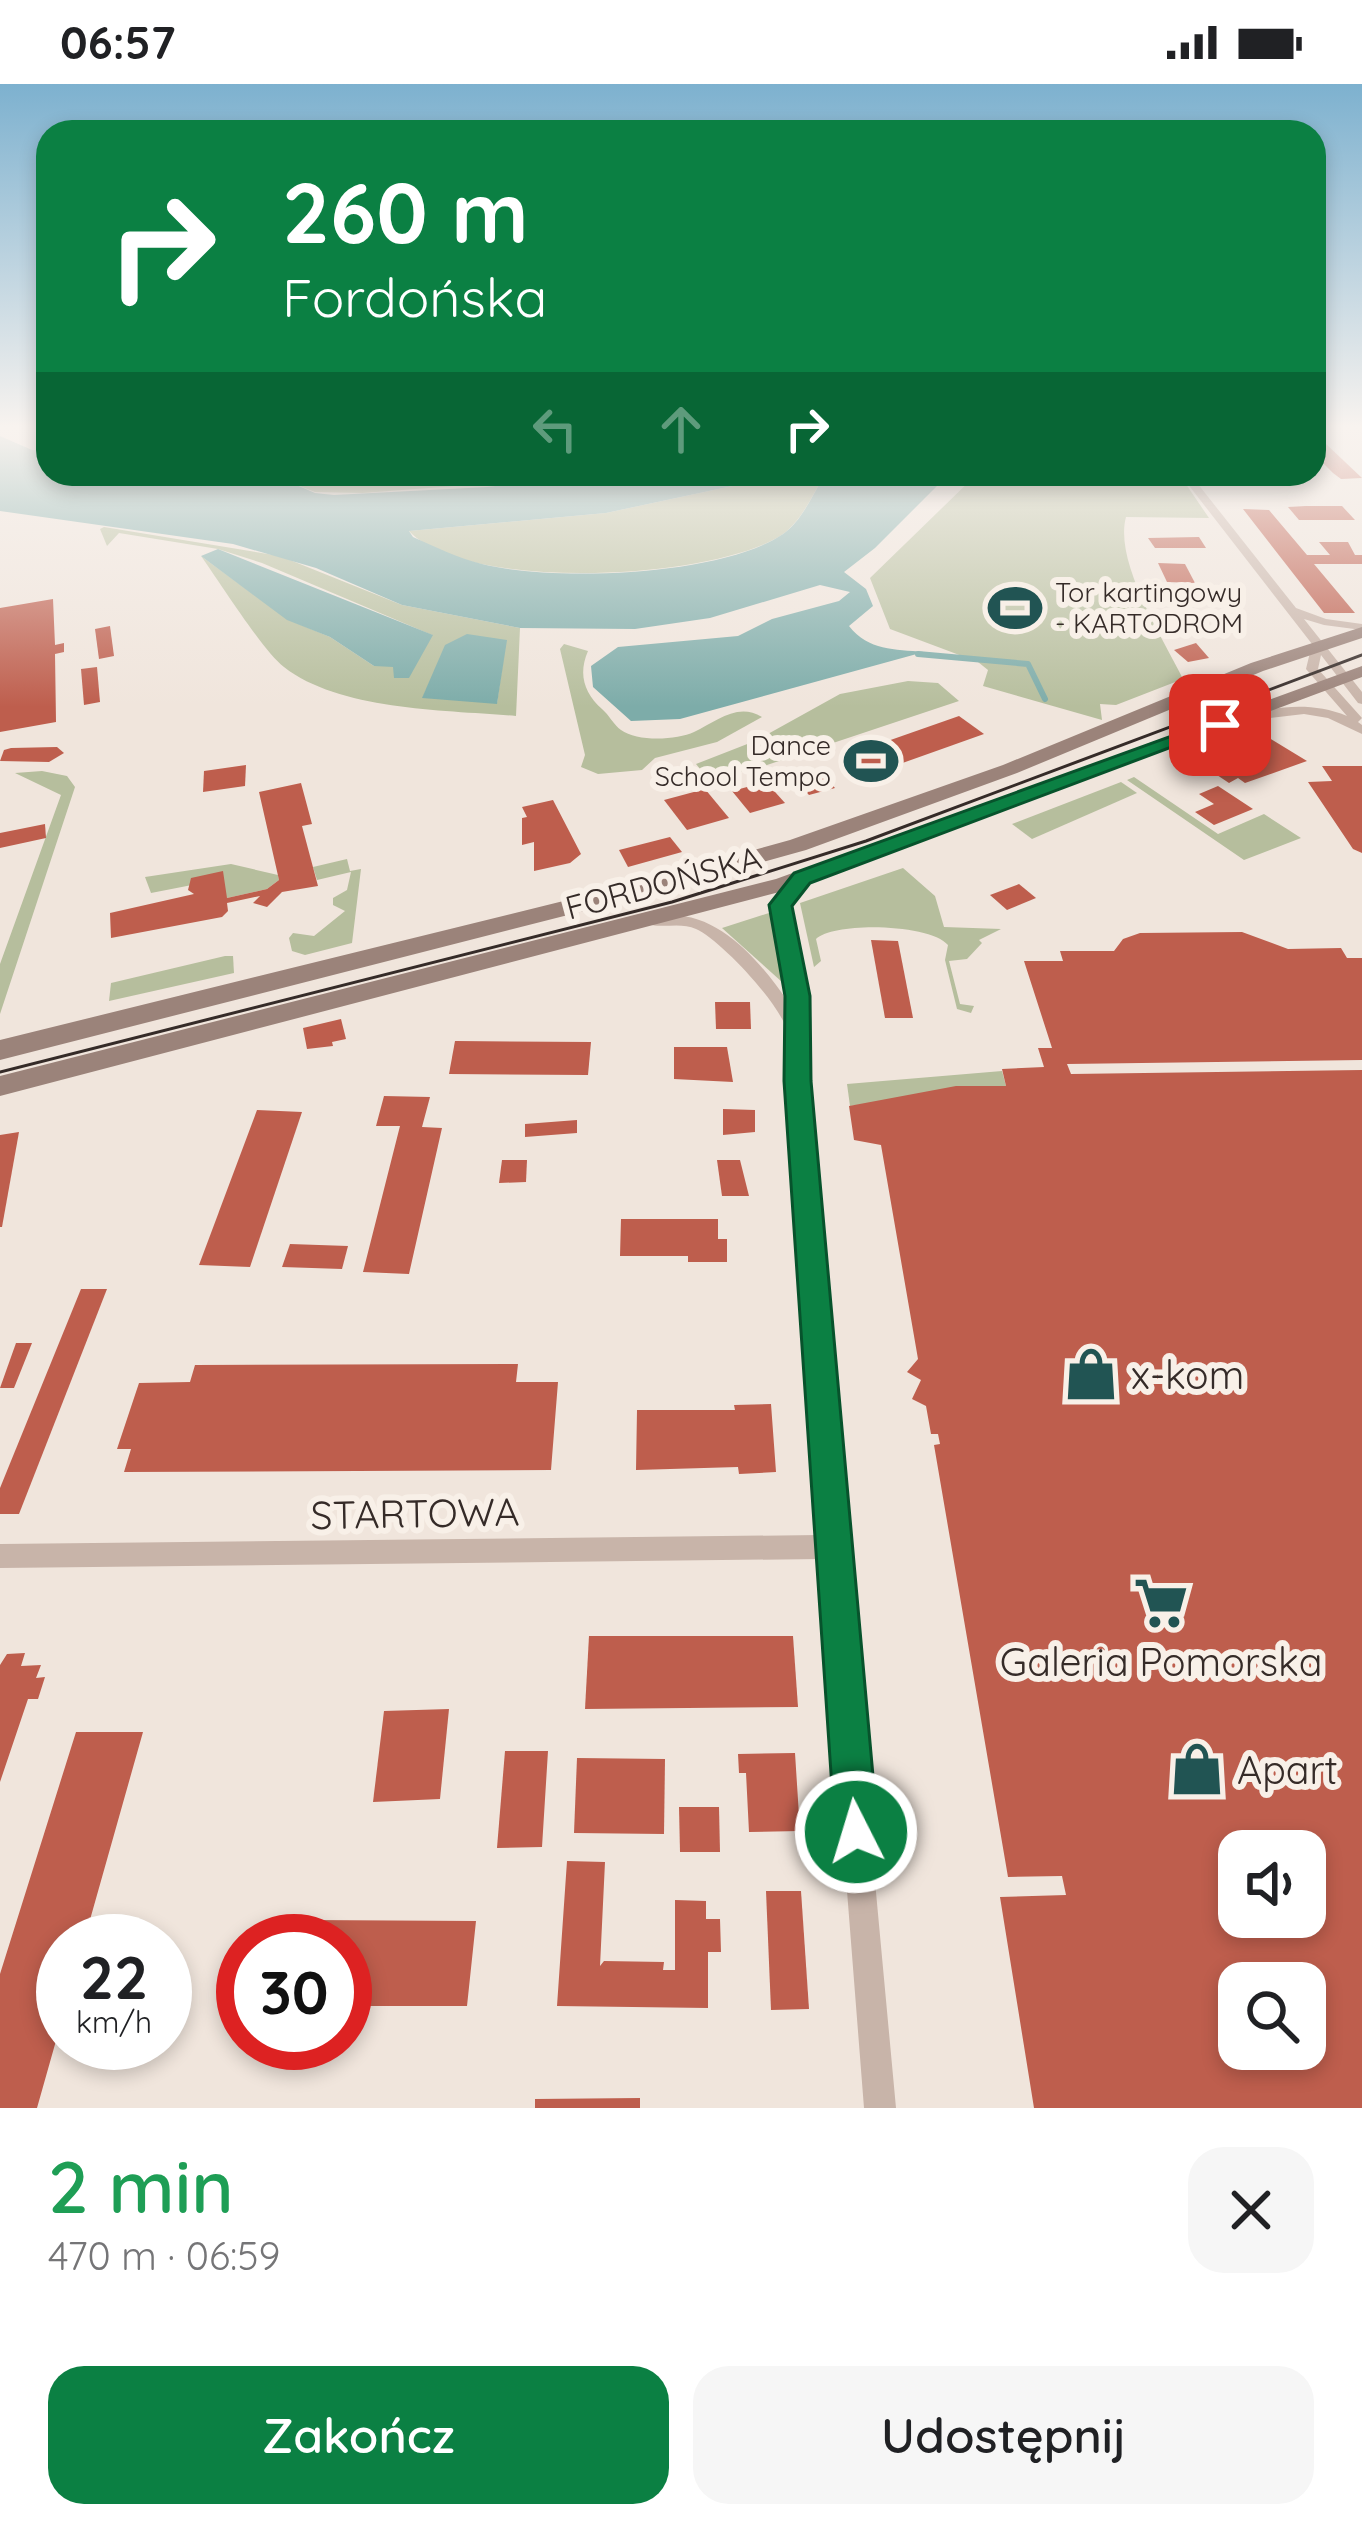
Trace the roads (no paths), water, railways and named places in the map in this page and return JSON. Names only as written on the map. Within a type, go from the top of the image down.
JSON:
[{"type":"main road","points":[[1317,645],[1362,630]]},
{"type":"main road","name":"FORDOŃSKA","points":[[0,1050],[541,916],[798,845],[1010,769],[1317,645]]},
{"type":"main road","name":"FORDOŃSKA","points":[[0,1086],[802,878],[1347,677]]},
{"type":"street","points":[[1219,518],[1317,645],[1311,666],[1347,677],[1362,700]]},
{"type":"street","points":[[1285,605],[1324,622],[1362,630]]},
{"type":"street","points":[[1347,677],[1362,728]]},
{"type":"street","points":[[1220,725],[1302,708],[1336,715],[1362,728]]},
{"type":"street","points":[[802,878],[783,899],[780,917],[797,996],[832,1547],[880,2108]]},
{"type":"street","points":[[650,921],[685,921],[707,928],[762,976],[796,1029]]},
{"type":"street","name":"STARTOWA","points":[[0,1556],[832,1547]]},
{"type":"water","points":[[53,518],[546,518],[409,531],[413,537],[473,562],[513,570],[592,573],[636,572],[720,559],[783,534],[798,518],[905,518],[844,572],[866,589],[873,606],[849,626],[883,647],[924,652],[680,719],[631,721],[593,687],[591,666],[618,647],[738,636],[772,619],[839,601],[850,592],[820,585],[710,618],[635,629],[520,628],[402,605],[316,568],[233,544]]},
{"type":"water","points":[[218,549],[433,635],[409,678],[394,678],[393,667],[374,666],[330,637],[287,620],[201,556]]},
{"type":"water","points":[[467,634],[507,640],[497,704],[422,698],[445,645]]},
{"type":"waterway","points":[[918,654],[1028,664],[1045,699]]},
{"type":"tram line","points":[[0,1072],[672,902],[866,841],[1362,655]]},
{"type":"place","name":"Tor kartingowy - KARTODROM","points":[[1015,608]]},
{"type":"place","name":"Dance School Tempo","points":[[871,761]]},
{"type":"place","name":"x-kom","points":[[1091,1374]]},
{"type":"place","name":"Galeria Pomorska","points":[[1161,1603]]},
{"type":"place","name":"Apart","points":[[1197,1769]]}]
